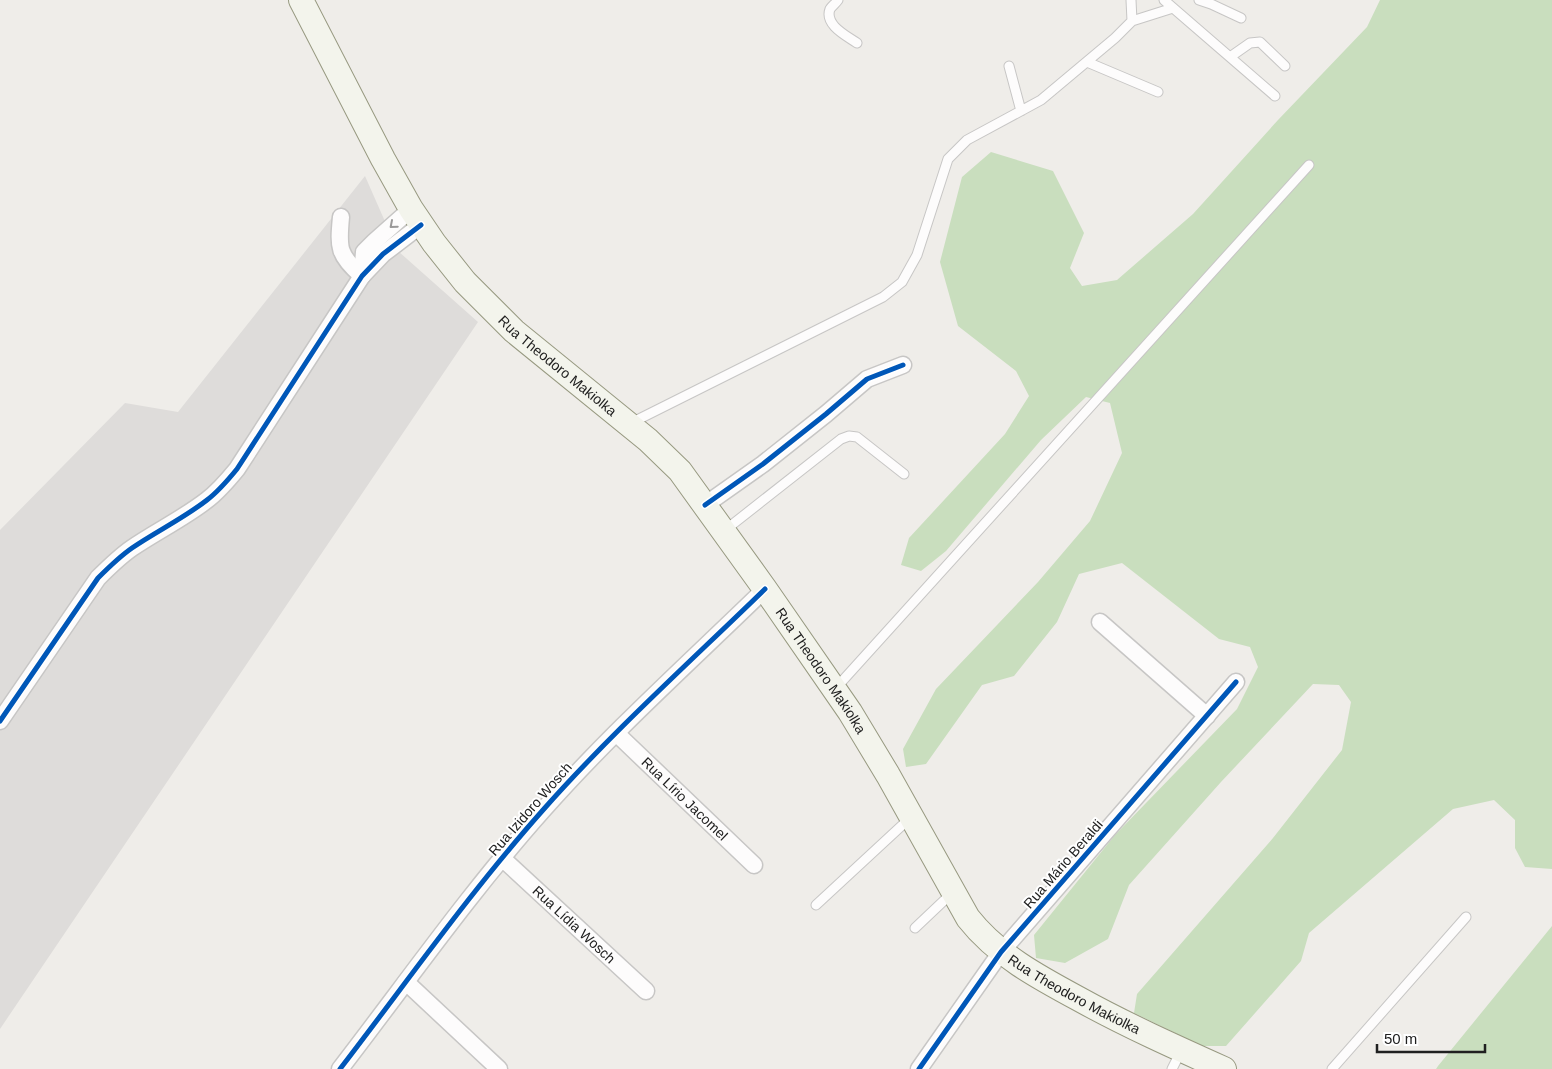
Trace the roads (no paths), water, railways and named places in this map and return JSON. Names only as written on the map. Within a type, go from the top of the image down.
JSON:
[{"type":"main road","name":"Rua Theodoro Makiolka","points":[[301,0],[383,159],[416,217],[448,262],[491,309],[521,336],[629,424],[680,471],[765,589],[866,737],[968,918],[978,930],[1001,952],[1040,977],[1113,1017],[1177,1060],[1224,1069]]},
{"type":"street","points":[[341,217],[339,236],[343,257],[362,276]]},
{"type":"street","points":[[0,721],[98,578],[132,548],[209,499],[230,477],[362,276],[364,252],[375,241],[416,217]]},
{"type":"street","points":[[705,505],[777,453],[867,379],[903,365]]},
{"type":"street","name":"Rua Izidoro Wosch","points":[[340,1069],[502,858],[567,783],[765,589]]},
{"type":"street","points":[[1100,622],[1207,716]]},
{"type":"street","name":"Rua Mário Beraldi","points":[[919,1069],[1001,952],[1236,682]]},
{"type":"street","name":"Rua Lírio Jacomel","points":[[616,733],[754,866]]},
{"type":"street","name":"Rua Lídia Wosch","points":[[502,858],[646,991]]},
{"type":"street","points":[[406,982],[499,1069]]},
{"type":"lane","points":[[838,0],[831,8],[831,21],[834,26],[857,43]]},
{"type":"lane","points":[[1131,0],[1132,21]]},
{"type":"lane","points":[[1164,0],[1275,96]]},
{"type":"lane","points":[[1199,0],[1241,18]]},
{"type":"lane","points":[[629,424],[883,297],[902,282],[917,255],[948,159],[967,140],[1041,100],[1132,21],[1173,8]]},
{"type":"lane","points":[[1230,57],[1250,43],[1260,42],[1285,66]]},
{"type":"lane","points":[[1087,62],[1158,92]]},
{"type":"lane","points":[[1009,66],[1021,111]]},
{"type":"lane","points":[[834,689],[1309,165]]},
{"type":"lane","points":[[723,531],[841,440],[849,436],[858,437],[904,474]]},
{"type":"lane","points":[[816,905],[912,816]]},
{"type":"lane","points":[[915,928],[953,892]]},
{"type":"lane","points":[[1332,1069],[1466,917]]}]
